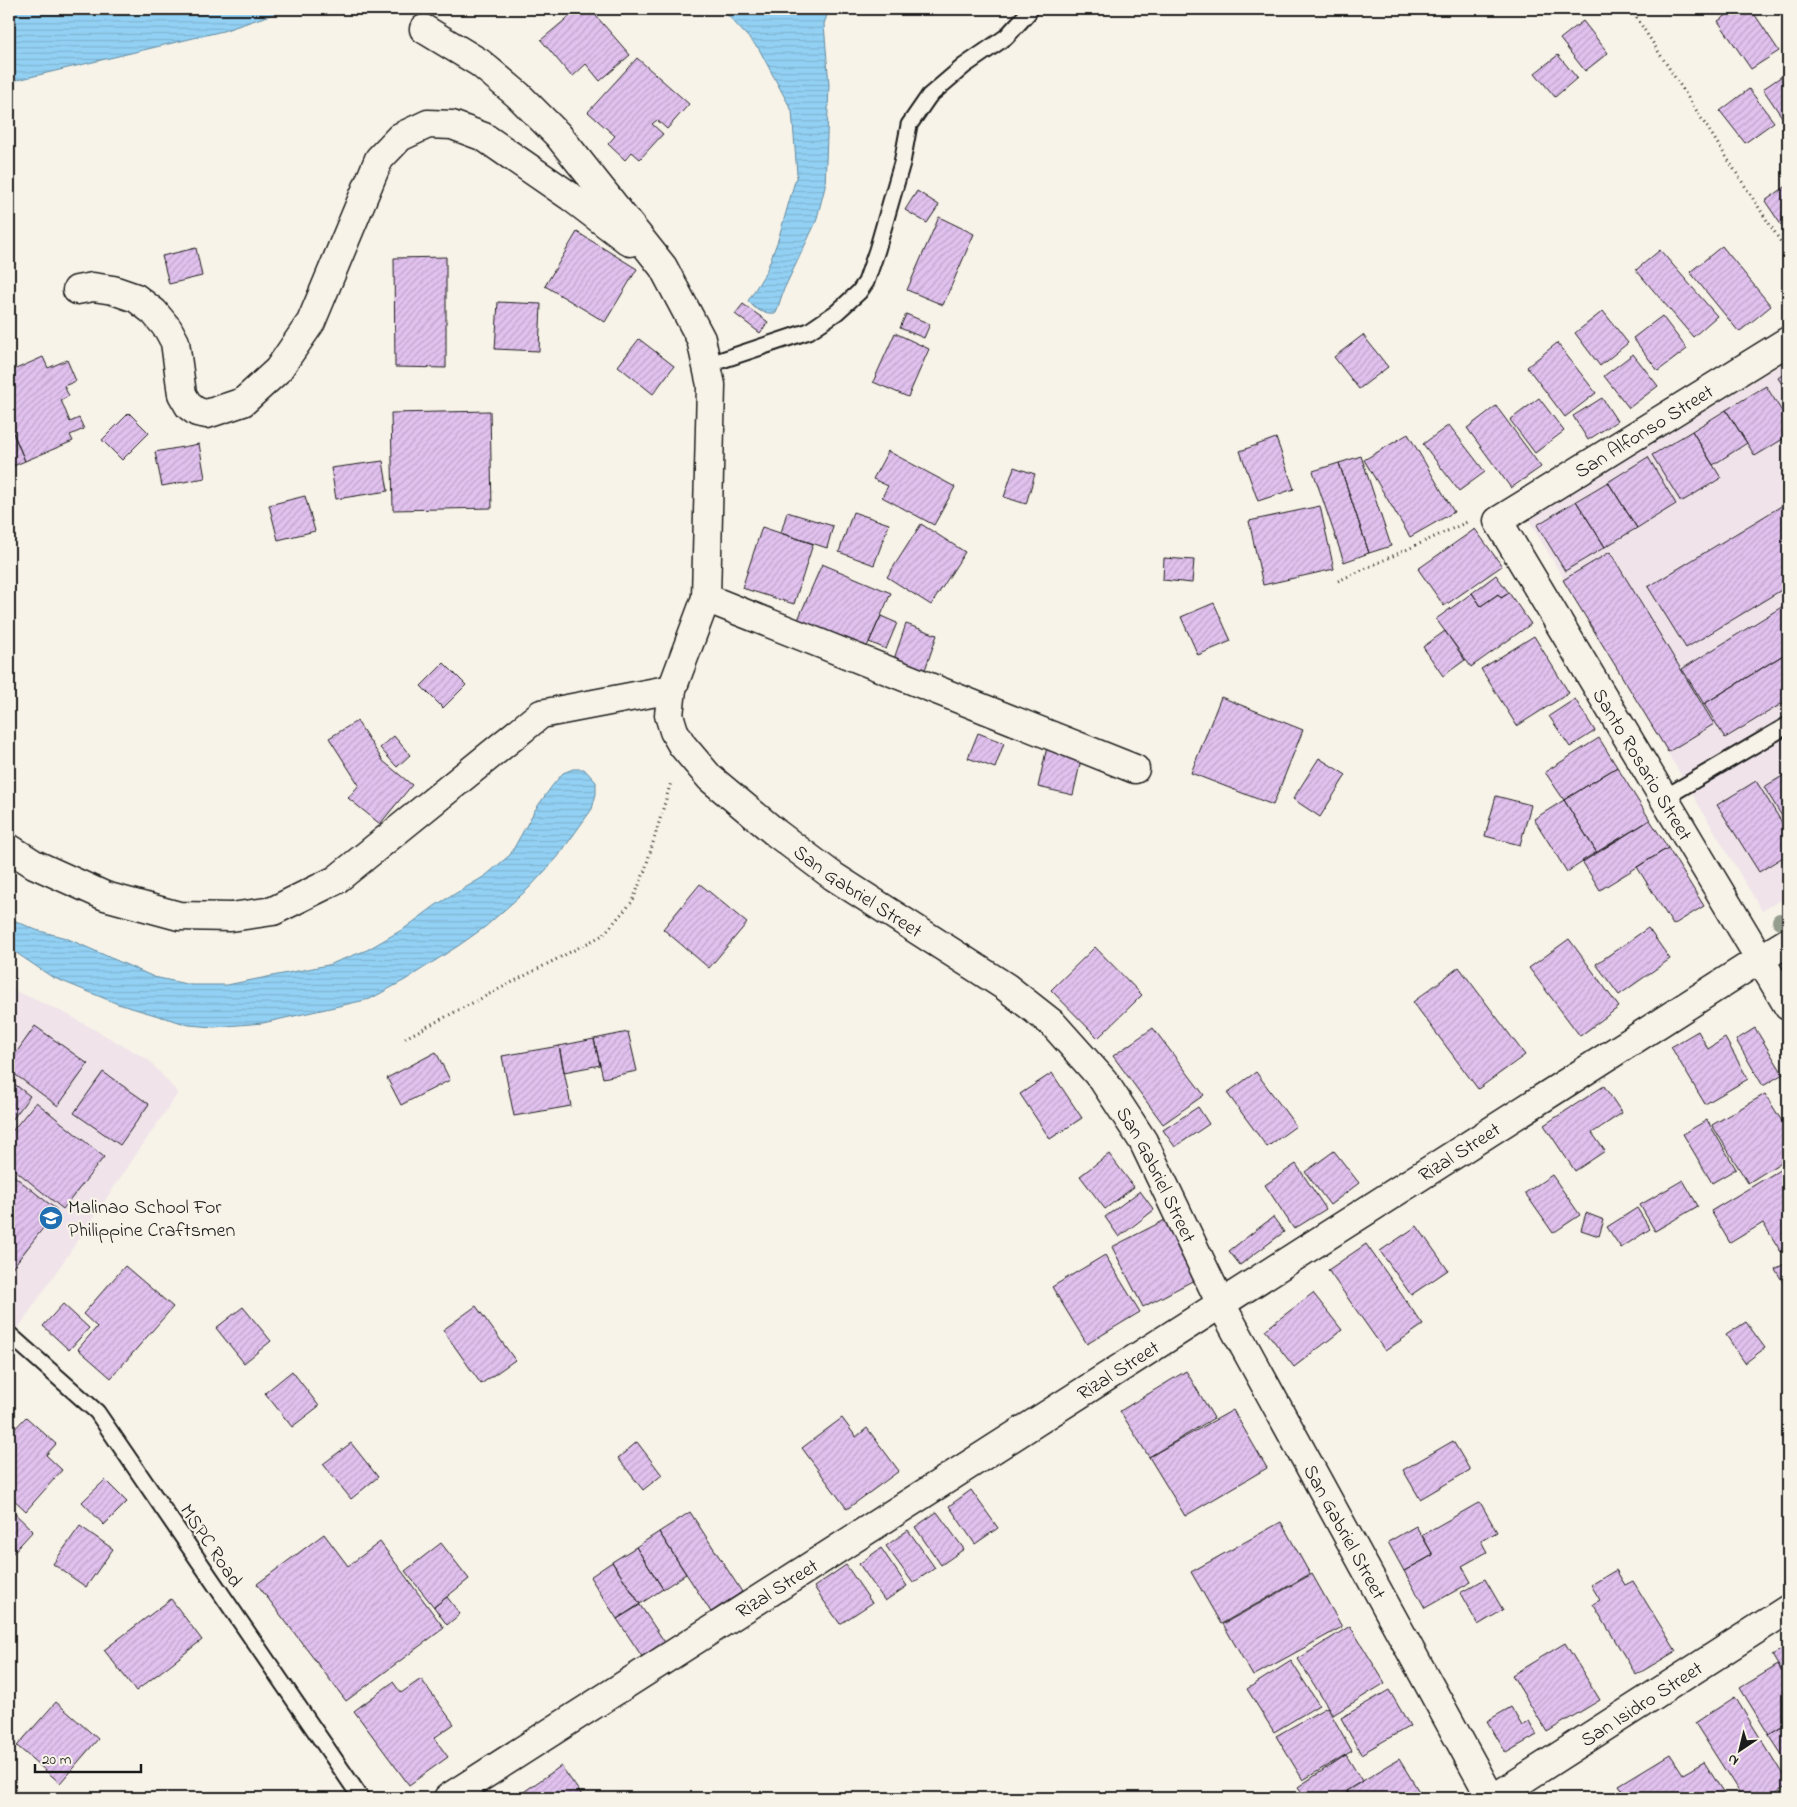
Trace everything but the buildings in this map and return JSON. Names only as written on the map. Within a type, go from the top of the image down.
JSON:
[{"type":"street","points":[[424,29],[480,63],[518,95],[558,135],[662,267]]},
{"type":"street","points":[[77,290],[93,288],[114,290],[136,298],[154,312],[168,329],[175,342],[182,394],[189,406],[197,412],[206,414],[243,402],[278,370],[312,322],[380,159],[400,137],[428,124],[452,125],[484,137],[571,197],[662,267]]},
{"type":"street","name":"San Gabriel Street","points":[[662,267],[701,339],[711,386],[706,598],[672,690],[669,715],[674,731],[682,745],[710,778],[783,838],[833,876],[1006,987],[1053,1024],[1104,1080],[1143,1141],[1221,1304],[1493,1798]]},
{"type":"street","name":"San Alfonso Street","points":[[1498,521],[1788,341]]},
{"type":"street","name":"Santo Rosario Street","points":[[1498,521],[1788,1006]]},
{"type":"street","points":[[706,598],[1135,769]]},
{"type":"street","points":[[9,848],[34,864],[105,896],[179,916],[232,917],[273,911],[336,880],[541,714],[672,690]]},
{"type":"street","name":"Rizal Street","points":[[448,1798],[1788,942]]},
{"type":"street","name":"San Isidro Street","points":[[1493,1798],[1788,1610]]},
{"type":"lane","points":[[706,364],[809,331],[837,312],[859,292],[866,282],[877,250],[902,164],[909,125],[929,96],[964,66],[1006,37],[1030,9]]},
{"type":"lane","points":[[1664,798],[1788,725]]},
{"type":"lane","name":"MSPC Road","points":[[9,1334],[96,1412],[361,1798]]},
{"type":"path","points":[[1631,9],[1788,253]]},
{"type":"path","points":[[1338,580],[1475,518],[1498,521]]},
{"type":"path","points":[[405,1038],[603,935],[632,902],[644,873],[682,745]]},
{"type":"shaded area","points":[[1788,360],[1788,896],[1762,911],[1528,519]]},
{"type":"shaded area","name":"Malinao School For Philippine Craftsmen","points":[[9,988],[65,1013],[149,1060],[178,1093],[9,1342]]},
{"type":"water","points":[[9,9],[288,9],[223,31],[9,82]]},
{"type":"water","points":[[722,9],[829,9],[824,24],[829,85],[825,187],[816,222],[784,289],[776,313],[760,311],[748,301],[766,272],[778,240],[797,174],[792,111],[759,49]]},
{"type":"water","points":[[573,769],[584,769],[596,782],[596,794],[592,809],[557,858],[528,889],[485,927],[405,980],[370,999],[263,1023],[214,1027],[189,1025],[118,1004],[52,977],[9,948],[9,918],[36,930],[66,938],[154,977],[191,985],[227,985],[328,965],[367,950],[405,928],[436,905],[485,876],[510,855],[535,810],[552,786],[563,773]]},
{"type":"place","name":"Malinao School For Philippine Craftsmen","points":[[51,1218]]}]
